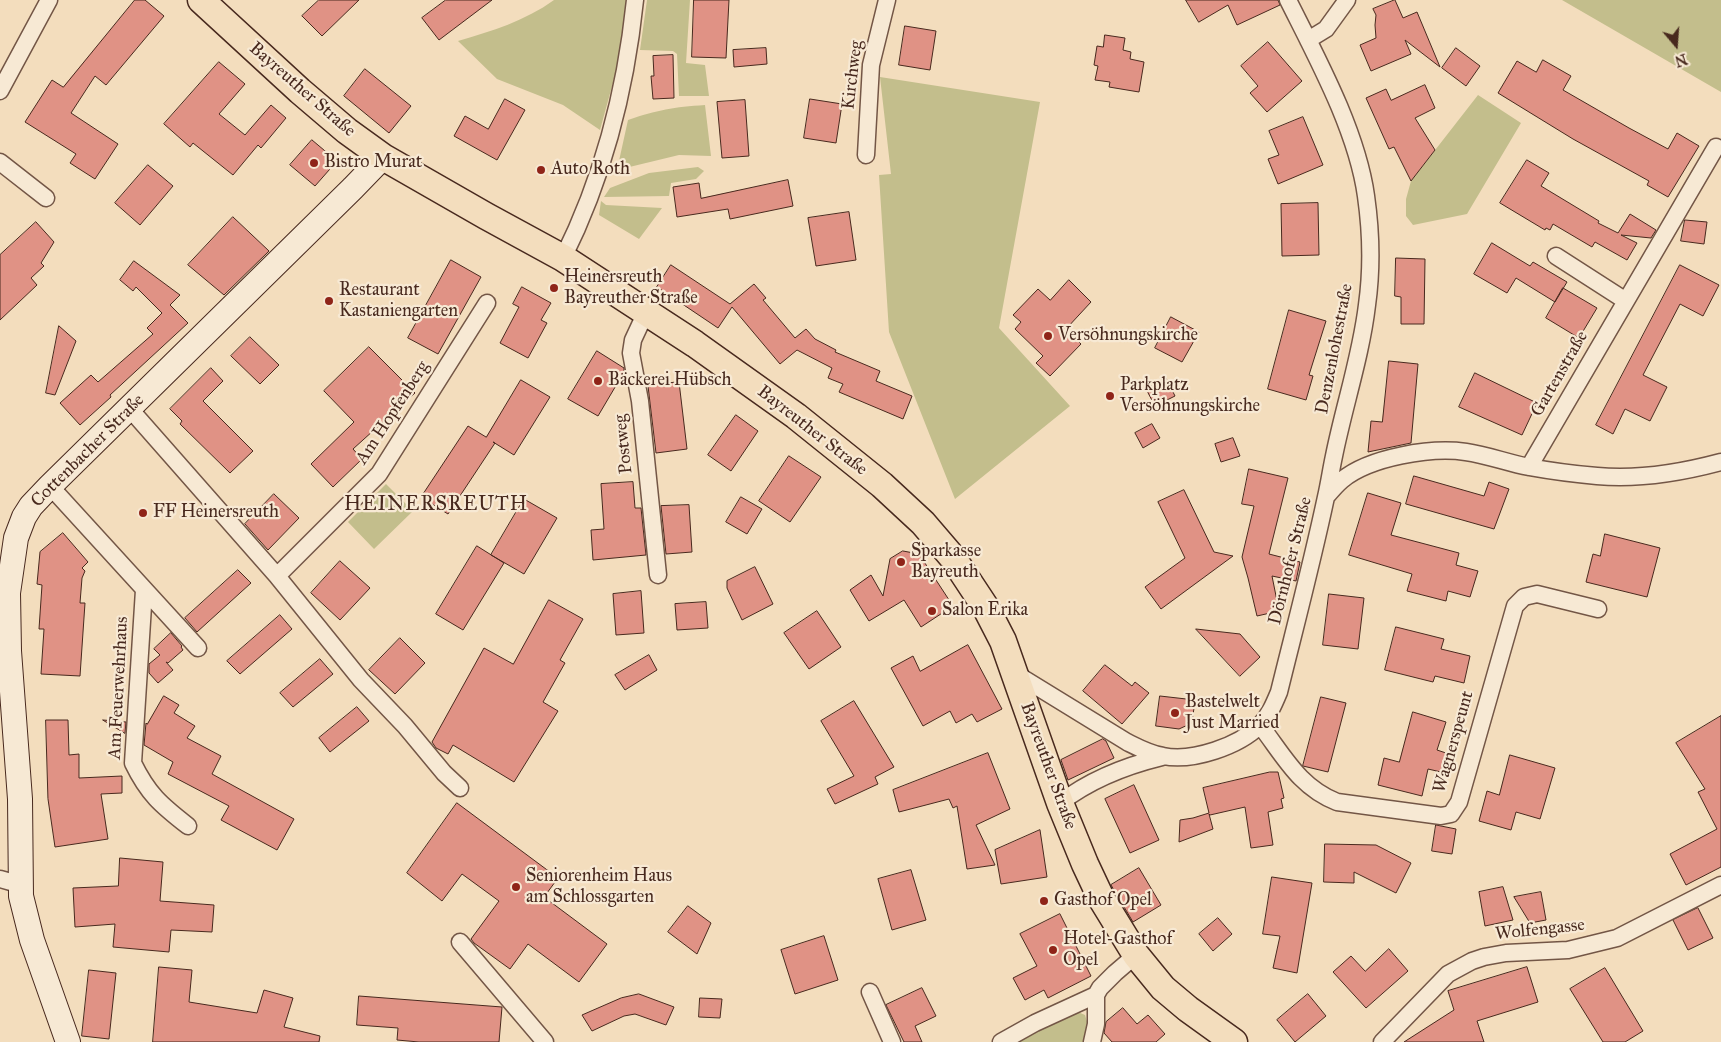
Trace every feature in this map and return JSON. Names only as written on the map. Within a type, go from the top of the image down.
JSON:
[{"type":"main road","name":"Bayreuther Straße","points":[[201,0],[300,91],[383,157],[564,258],[695,344],[796,416],[882,486],[923,523],[953,558],[986,608],[1002,641],[1060,803],[1101,898],[1136,956],[1163,988],[1188,1009],[1234,1042]]},
{"type":"street","points":[[0,92],[49,0]]},
{"type":"street","points":[[564,258],[582,222],[614,117],[631,44],[635,0]]},
{"type":"street","name":"Kirchweg","points":[[866,155],[872,65],[887,0]]},
{"type":"street","name":"Denzenlohestraße","points":[[1288,0],[1341,112],[1353,144],[1366,195],[1370,254],[1369,285],[1364,323],[1326,497]]},
{"type":"street","points":[[1308,40],[1326,29],[1347,0]]},
{"type":"street","name":"Gartenstraße","points":[[1529,467],[1716,147]]},
{"type":"street","name":"Cottenbacher Straße","points":[[68,1042],[25,918],[21,896],[11,880],[20,799],[8,651],[8,593],[13,552],[20,527],[32,506],[50,486],[383,157]]},
{"type":"street","points":[[0,162],[46,198]]},
{"type":"street","points":[[1556,256],[1626,301]]},
{"type":"street","name":"Am Hopfenberg","points":[[277,576],[379,474],[487,304]]},
{"type":"street","name":"Postweg","points":[[646,312],[633,340],[631,353],[640,401],[658,575]]},
{"type":"street","points":[[130,409],[277,576],[361,680],[405,726],[444,773],[460,788]]},
{"type":"street","name":"Dörnhofer Straße","points":[[1013,672],[1144,751],[1164,756],[1183,757],[1225,747],[1244,738],[1260,725],[1271,710],[1280,692],[1326,497],[1342,479],[1352,473],[1377,462],[1413,453],[1449,451],[1466,452],[1529,467],[1595,476],[1631,477],[1681,472],[1721,462]]},
{"type":"street","points":[[50,486],[198,648]]},
{"type":"street","name":"Am Feuerwehrhaus","points":[[144,590],[133,763],[143,784],[163,807],[188,826]]},
{"type":"street","name":"Wagnerspeunt","points":[[1260,725],[1298,776],[1324,797],[1337,802],[1441,816],[1451,814],[1459,802],[1515,606],[1524,597],[1537,594],[1598,609]]},
{"type":"street","name":"Dörnhofer Straße","points":[[1060,803],[1078,790],[1118,770],[1164,756]]},
{"type":"street","name":"Wolfengasse","points":[[1382,1042],[1448,974],[1472,961],[1484,956],[1506,953],[1568,950],[1617,938],[1721,885]]},
{"type":"street","points":[[460,942],[545,1042]]},
{"type":"street","points":[[1092,1042],[1096,1024],[1096,995],[1100,988],[1115,973],[1136,956]]},
{"type":"street","points":[[870,992],[892,1042]]},
{"type":"street","points":[[1001,1042],[1035,1023],[1096,995]]},
{"type":"shaded area","points":[[554,0],[627,0],[620,57],[600,130],[563,105],[497,79],[458,41],[520,20]]},
{"type":"shaded area","points":[[647,0],[690,0],[686,63],[705,65],[709,96],[679,96],[677,54],[673,51],[640,50]]},
{"type":"shaded area","points":[[1562,0],[1721,0],[1721,92]]},
{"type":"shaded area","points":[[880,77],[1040,102],[999,328],[1070,406],[955,499],[889,332],[879,175],[891,174]]},
{"type":"shaded area","points":[[1478,95],[1521,123],[1467,214],[1413,225],[1406,216],[1406,199],[1411,181]]},
{"type":"shaded area","points":[[705,105],[711,156],[679,155],[617,170],[628,120],[666,110]]},
{"type":"shaded area","points":[[698,167],[704,171],[696,179],[671,183],[669,196],[604,197],[610,188],[649,173]]},
{"type":"shaded area","points":[[601,201],[606,205],[662,208],[639,239],[599,215]]},
{"type":"shaded area","points":[[386,484],[413,511],[374,549],[348,522]]},
{"type":"shaded area","points":[[1078,1012],[1085,1015],[1088,1025],[1084,1042],[1018,1042],[1074,1013]]},
{"type":"building","points":[[135,0],[145,0],[164,16],[106,85],[95,76],[71,113],[118,144],[95,179],[70,163],[76,154],[25,122],[52,80],[63,87]]},
{"type":"building","points":[[319,0],[359,0],[322,36],[302,16]]},
{"type":"building","points":[[446,0],[492,0],[439,40],[422,18]]},
{"type":"building","points":[[694,0],[729,0],[726,58],[692,57]]},
{"type":"building","points":[[1186,0],[1278,0],[1280,5],[1237,25],[1228,5],[1199,22]]},
{"type":"building","points":[[1395,0],[1403,18],[1417,12],[1440,67],[1405,40],[1411,54],[1371,71],[1360,45],[1376,38],[1376,15],[1373,9]]},
{"type":"building","points":[[905,26],[936,31],[930,70],[899,65]]},
{"type":"building","points":[[1105,35],[1125,38],[1123,50],[1131,52],[1130,59],[1144,62],[1139,92],[1109,87],[1110,82],[1095,80],[1098,66],[1094,65],[1097,46],[1103,47]]},
{"type":"building","points":[[1268,42],[1302,81],[1267,112],[1250,93],[1258,86],[1241,66]]},
{"type":"building","points":[[766,48],[767,64],[734,67],[733,50]]},
{"type":"building","points":[[1456,48],[1480,66],[1466,86],[1442,68]]},
{"type":"building","points":[[673,55],[674,98],[653,99],[651,76],[654,76],[653,56]]},
{"type":"building","points":[[1543,60],[1571,76],[1563,90],[1629,128],[1668,149],[1677,133],[1699,146],[1668,197],[1647,185],[1649,181],[1573,139],[1498,93],[1517,61],[1536,72]]},
{"type":"building","points":[[219,62],[245,84],[219,114],[245,135],[271,105],[286,118],[261,148],[258,145],[233,175],[193,143],[190,147],[164,124]]},
{"type":"building","points":[[365,69],[411,106],[389,133],[344,96]]},
{"type":"building","points":[[1425,85],[1435,108],[1415,118],[1435,150],[1411,181],[1394,147],[1389,149],[1366,98],[1386,89],[1391,100]]},
{"type":"building","points":[[505,99],[525,110],[497,160],[454,136],[465,116],[488,129]]},
{"type":"building","points":[[810,99],[842,104],[836,143],[804,138]]},
{"type":"building","points":[[745,100],[749,156],[722,158],[717,102]]},
{"type":"building","points":[[1303,117],[1323,165],[1278,184],[1268,159],[1279,155],[1269,131]]},
{"type":"building","name":"Bistro Murat","points":[[312,140],[337,161],[315,186],[290,165]]},
{"type":"building","points":[[1527,160],[1549,173],[1541,186],[1599,221],[1598,223],[1618,233],[1630,214],[1656,230],[1651,238],[1621,235],[1637,243],[1627,260],[1595,242],[1592,247],[1553,224],[1550,230],[1546,228],[1545,230],[1500,203]]},
{"type":"building","points":[[148,165],[173,186],[140,225],[115,203]]},
{"type":"building","points":[[788,180],[793,206],[730,219],[728,209],[677,217],[673,187],[699,183],[701,198]]},
{"type":"building","points":[[1318,203],[1319,255],[1282,256],[1281,204]]},
{"type":"building","points":[[849,212],[856,260],[816,266],[808,218]]},
{"type":"building","points":[[233,217],[269,251],[224,295],[188,265]]},
{"type":"building","points":[[1685,220],[1707,222],[1704,244],[1681,241]]},
{"type":"building","points":[[36,222],[54,242],[41,263],[44,266],[31,278],[37,285],[0,320],[0,255]]},
{"type":"building","points":[[1492,243],[1530,266],[1533,262],[1567,282],[1555,302],[1516,278],[1507,293],[1474,274]]},
{"type":"building","points":[[1396,258],[1425,259],[1424,324],[1401,324],[1401,297],[1395,296]]},
{"type":"building","points":[[451,260],[481,277],[438,354],[408,338]]},
{"type":"building","points":[[134,261],[180,295],[170,305],[188,323],[80,425],[60,403],[91,375],[98,382],[153,334],[147,328],[162,313],[136,287],[133,291],[120,280]]},
{"type":"building","points":[[671,265],[730,304],[754,284],[766,298],[763,300],[795,338],[806,329],[815,339],[836,350],[835,352],[880,371],[876,381],[912,396],[903,419],[839,392],[843,384],[828,378],[832,368],[797,350],[780,364],[732,307],[718,328],[657,287]]},
{"type":"building","points":[[1680,265],[1719,285],[1703,316],[1680,304],[1643,375],[1667,387],[1650,421],[1625,409],[1613,434],[1596,425]]},
{"type":"building","name":"Versöhnungskirche","points":[[1069,280],[1091,302],[1066,329],[1081,344],[1050,376],[1036,363],[1043,356],[1015,329],[1021,322],[1013,315],[1038,289],[1050,300]]},
{"type":"building","points":[[522,287],[551,303],[541,320],[547,323],[528,358],[500,343],[519,307],[513,304]]},
{"type":"building","points":[[1563,288],[1597,308],[1579,338],[1546,318]]},
{"type":"building","points":[[1289,310],[1326,321],[1309,375],[1313,376],[1306,400],[1268,389]]},
{"type":"building","points":[[1171,317],[1199,332],[1182,362],[1155,348]]},
{"type":"building","points":[[59,326],[76,341],[55,395],[46,393]]},
{"type":"building","points":[[250,337],[279,365],[260,384],[231,356]]},
{"type":"building","points":[[369,347],[415,393],[353,449],[362,459],[333,487],[311,464],[354,422],[324,391]]},
{"type":"building","points":[[597,351],[624,368],[624,372],[598,416],[568,399]]},
{"type":"building","points":[[1389,361],[1418,364],[1411,443],[1368,452],[1371,421],[1382,422]]},
{"type":"building","points":[[211,368],[223,381],[203,401],[253,451],[230,473],[180,424],[182,421],[170,409]]},
{"type":"building","points":[[1475,373],[1537,403],[1522,435],[1459,407]]},
{"type":"building","points":[[1166,378],[1175,396],[1155,406],[1146,389]]},
{"type":"building","points":[[521,380],[550,397],[514,455],[495,443],[448,514],[421,497],[468,426],[486,437]]},
{"type":"building","points":[[679,382],[687,449],[656,453],[648,386]]},
{"type":"building","points":[[736,415],[758,431],[731,471],[708,455]]},
{"type":"building","points":[[1152,424],[1160,438],[1143,448],[1135,433]]},
{"type":"building","points":[[1233,438],[1240,456],[1221,462],[1215,444]]},
{"type":"building","points":[[789,456],[821,477],[790,522],[759,501]]},
{"type":"building","points":[[1249,469],[1288,478],[1269,554],[1300,562],[1296,581],[1272,576],[1279,611],[1257,616],[1242,557],[1254,506],[1242,504]]},
{"type":"building","points":[[1414,476],[1484,496],[1489,482],[1509,489],[1494,529],[1406,504]]},
{"type":"building","points":[[633,482],[635,508],[641,508],[646,555],[593,560],[591,530],[604,529],[601,484]]},
{"type":"building","points":[[1184,490],[1214,552],[1233,556],[1161,609],[1145,587],[1185,558],[1158,502]]},
{"type":"building","points":[[1368,493],[1401,503],[1391,535],[1459,553],[1456,565],[1478,571],[1470,597],[1448,591],[1446,601],[1407,591],[1412,574],[1349,555]]},
{"type":"building","points":[[274,494],[299,518],[268,550],[245,524]]},
{"type":"building","points":[[741,497],[762,509],[747,534],[726,522]]},
{"type":"building","points":[[524,499],[557,518],[524,574],[491,555]]},
{"type":"building","points":[[689,505],[692,552],[666,554],[661,506]]},
{"type":"building","points":[[63,533],[88,562],[82,568],[85,571],[82,578],[80,603],[85,603],[80,676],[41,674],[44,629],[39,629],[42,585],[37,584],[40,552]]},
{"type":"building","points":[[1605,534],[1660,548],[1647,597],[1586,582],[1593,554],[1600,556]]},
{"type":"building","points":[[477,546],[504,563],[463,630],[436,614]]},
{"type":"building","points":[[903,551],[919,554],[953,606],[921,627],[904,600],[869,621],[850,590],[871,575],[883,596],[890,559]]},
{"type":"building","points":[[340,561],[370,588],[340,620],[311,593]]},
{"type":"building","points":[[755,567],[773,604],[742,620],[727,588],[727,581]]},
{"type":"building","points":[[238,570],[251,583],[197,632],[185,618]]},
{"type":"building","points":[[641,591],[644,633],[616,635],[613,594]]},
{"type":"building","points":[[1329,594],[1364,598],[1358,649],[1323,645]]},
{"type":"building","points":[[549,600],[583,619],[560,660],[565,663],[543,702],[558,711],[514,782],[453,745],[448,754],[436,748],[432,742],[484,648],[513,664]]},
{"type":"building","points":[[706,602],[708,628],[677,630],[675,604]]},
{"type":"building","points":[[817,611],[841,647],[809,669],[784,633]]},
{"type":"building","points":[[280,615],[292,629],[240,674],[227,661]]},
{"type":"building","points":[[1396,627],[1444,639],[1441,649],[1470,656],[1464,683],[1435,676],[1433,682],[1385,670]]},
{"type":"building","points":[[1196,629],[1240,634],[1260,657],[1240,676]]},
{"type":"building","points":[[171,633],[183,650],[168,663],[166,662],[173,670],[158,683],[149,673],[149,664],[160,655],[154,649]]},
{"type":"building","points":[[400,638],[425,663],[395,694],[369,670]]},
{"type":"building","points":[[968,645],[1002,709],[977,722],[972,714],[956,723],[950,711],[923,726],[891,668],[913,656],[920,671]]},
{"type":"building","points":[[649,655],[657,670],[625,690],[615,675]]},
{"type":"building","points":[[320,659],[333,674],[293,707],[280,693]]},
{"type":"building","points":[[1105,665],[1132,686],[1135,682],[1149,693],[1122,724],[1083,691]]},
{"type":"building","points":[[164,696],[179,705],[174,713],[195,726],[187,738],[221,756],[212,774],[294,819],[277,850],[221,820],[229,806],[168,774],[173,762],[144,745],[146,723]]},
{"type":"building","name":"Bastelwelt Just Married","points":[[1160,696],[1195,700],[1192,723],[1179,729],[1156,726]]},
{"type":"building","points":[[1321,697],[1346,703],[1328,772],[1303,766]]},
{"type":"building","points":[[854,701],[894,767],[875,777],[878,784],[835,804],[827,789],[854,776],[821,721]]},
{"type":"building","points":[[357,707],[369,721],[330,752],[319,738]]},
{"type":"building","points":[[1413,712],[1446,722],[1437,750],[1446,753],[1441,772],[1428,769],[1422,796],[1378,785],[1384,758],[1399,762]]},
{"type":"building","points":[[1721,716],[1721,867],[1686,885],[1670,854],[1717,829],[1698,792],[1705,789],[1676,743]]},
{"type":"building","points":[[46,720],[68,720],[69,755],[79,754],[79,778],[122,776],[122,793],[101,794],[108,839],[55,847],[48,799]]},
{"type":"building","points":[[103,720],[126,722],[125,733]]},
{"type":"building","points":[[1103,739],[1106,741],[1114,758],[1068,780],[1061,760]]},
{"type":"building","points":[[988,753],[1010,809],[976,825],[995,865],[967,869],[957,806],[953,808],[949,799],[899,812],[893,790]]},
{"type":"building","points":[[1510,755],[1555,768],[1540,819],[1516,812],[1511,830],[1479,821],[1487,791],[1499,795]]},
{"type":"building","points":[[1270,772],[1278,772],[1284,798],[1281,799],[1283,808],[1268,812],[1273,845],[1251,848],[1245,807],[1209,814],[1213,829],[1179,842],[1180,820],[1209,813],[1203,788]]},
{"type":"building","points":[[1134,785],[1159,840],[1130,853],[1105,799]]},
{"type":"building","name":"Seniorenheim Haus am Schlossgarten","points":[[457,803],[558,878],[544,897],[607,944],[579,982],[528,944],[510,969],[474,943],[471,939],[499,901],[462,874],[442,901],[407,873]]},
{"type":"building","points":[[1436,825],[1456,829],[1452,854],[1432,851]]},
{"type":"building","points":[[1040,830],[1047,877],[1001,884],[995,850]]},
{"type":"building","points":[[1325,844],[1376,845],[1411,863],[1396,893],[1354,872],[1354,883],[1324,882]]},
{"type":"building","points":[[120,858],[163,862],[160,901],[214,905],[212,932],[171,930],[169,952],[113,947],[115,924],[75,927],[73,888],[118,886]]},
{"type":"building","points":[[1139,868],[1161,905],[1133,922],[1111,885]]},
{"type":"building","points":[[911,870],[926,920],[892,930],[878,879]]},
{"type":"building","points":[[1272,877],[1312,883],[1297,973],[1273,968],[1280,936],[1263,934]]},
{"type":"building","points":[[1503,887],[1513,920],[1485,926],[1479,892]]},
{"type":"building","points":[[1541,892],[1546,920],[1530,923],[1514,897]]},
{"type":"building","points":[[688,906],[711,923],[697,954],[668,932]]},
{"type":"building","points":[[1698,908],[1713,938],[1688,950],[1673,920]]},
{"type":"building","name":"Hotel-Gasthof Opel","points":[[1060,914],[1091,976],[1048,998],[1044,990],[1025,1000],[1013,978],[1037,966],[1020,934]]},
{"type":"building","points":[[1218,918],[1232,934],[1213,951],[1199,934]]},
{"type":"building","points":[[824,936],[838,980],[795,994],[781,950]]},
{"type":"building","points":[[1389,949],[1408,971],[1366,1008],[1333,972],[1351,956],[1365,971]]},
{"type":"building","points":[[159,967],[192,970],[189,1002],[257,1013],[264,990],[293,998],[284,1027],[320,1036],[319,1042],[153,1042]]},
{"type":"building","points":[[1527,967],[1538,1002],[1477,1021],[1484,1042],[1404,1042],[1454,1010],[1448,991]]},
{"type":"building","points":[[1605,968],[1643,1031],[1625,1042],[1603,1042],[1570,989]]},
{"type":"building","points":[[89,970],[116,973],[109,1039],[82,1036]]},
{"type":"building","points":[[922,988],[936,1016],[915,1026],[922,1042],[904,1042],[886,1005]]},
{"type":"building","points":[[639,994],[674,1007],[666,1025],[635,1014],[624,1016],[592,1031],[582,1015],[621,998]]},
{"type":"building","points":[[1308,994],[1326,1016],[1295,1042],[1277,1020]]},
{"type":"building","points":[[359,996],[502,1007],[499,1042],[419,1042],[397,1040],[398,1028],[357,1025]]},
{"type":"building","points":[[700,998],[722,999],[720,1018],[699,1017]]},
{"type":"building","points":[[1123,1008],[1137,1024],[1148,1015],[1165,1034],[1156,1042],[1112,1042],[1104,1033],[1106,1022]]},
{"type":"place","name":"Bistro Murat","points":[[314,163]]},
{"type":"place","name":"Auto Roth","points":[[541,170]]},
{"type":"place","name":"Heinersreuth Bayreuther Straße","points":[[554,288]]},
{"type":"place","name":"Restaurant Kastaniengarten","points":[[329,301]]},
{"type":"place","name":"Versöhnungskirche","points":[[1048,336]]},
{"type":"place","name":"Bäckerei Hübsch","points":[[598,381]]},
{"type":"place","name":"Parkplatz Versöhnungskirche","points":[[1110,396]]},
{"type":"place","name":"FF Heinersreuth","points":[[143,513]]},
{"type":"place","name":"Sparkasse Bayreuth","points":[[901,562]]},
{"type":"place","name":"Salon Erika","points":[[932,611]]},
{"type":"place","name":"Bastelwelt Just Married","points":[[1175,713]]},
{"type":"place","name":"Seniorenheim Haus am Schlossgarten","points":[[516,887]]},
{"type":"place","name":"Gasthof Opel","points":[[1044,901]]},
{"type":"place","name":"Hotel-Gasthof Opel","points":[[1053,950]]},
{"type":"district","name":"HEINERSREUTH","points":[[436,505]]}]
